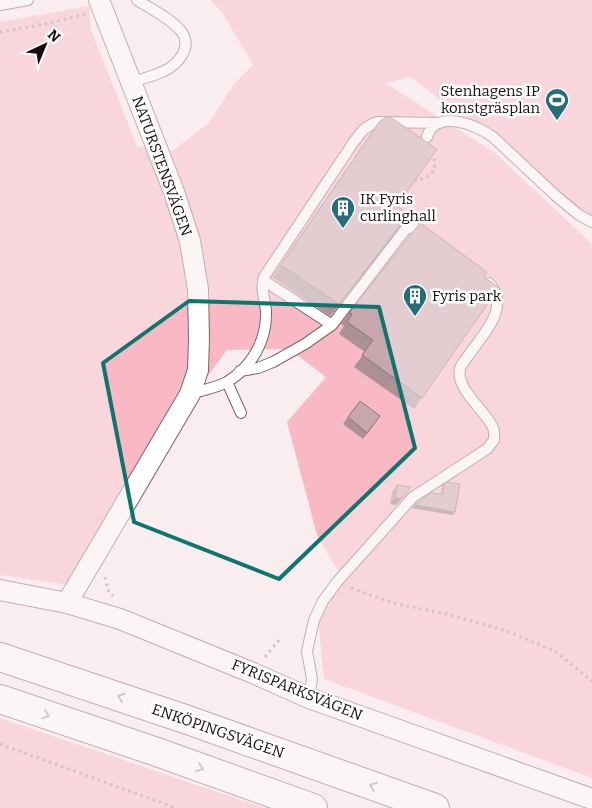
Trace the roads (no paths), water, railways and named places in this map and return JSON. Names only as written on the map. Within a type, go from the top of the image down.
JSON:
[{"type":"main road","name":"ENKÖPINGSVÄGEN","points":[[0,657],[185,719],[435,808]]},
{"type":"main road","points":[[0,699],[154,751],[313,808]]},
{"type":"street","name":"NATURSTENSVÄGEN","points":[[67,603],[190,394],[198,370],[198,289],[190,242],[174,192],[101,4]]},
{"type":"street","name":"FYRISPARKSVÄGEN","points":[[0,590],[67,603],[109,616],[253,672],[309,698],[592,799]]},
{"type":"lane","points":[[0,5],[28,0]]},
{"type":"lane","points":[[131,82],[164,71],[173,65],[184,53],[186,45],[182,32],[168,20],[137,0]]},
{"type":"lane","points":[[190,394],[227,382],[257,352],[264,337],[266,312],[263,280],[336,168],[363,130],[372,124],[397,121],[463,122],[484,130],[493,136],[556,196],[592,222]]},
{"type":"lane","points":[[427,138],[429,131],[440,123]]},
{"type":"lane","points":[[240,371],[258,368],[273,362],[305,344],[332,325],[405,230],[410,227],[414,228],[436,244]]},
{"type":"lane","points":[[309,698],[312,679],[306,651],[314,620],[323,601],[337,582],[413,497],[488,449],[494,440],[494,428],[460,381],[460,369],[492,322],[497,306],[497,296],[494,288],[480,276]]},
{"type":"lane","points":[[263,280],[332,325]]},
{"type":"lane","points":[[227,382],[241,413]]},
{"type":"place","name":"Stenhagens IP konstgräsplan","points":[[557,121]]},
{"type":"place","name":"IK Fyris curlinghall","points":[[343,229]]},
{"type":"place","name":"Fyris park","points":[[415,317]]}]
